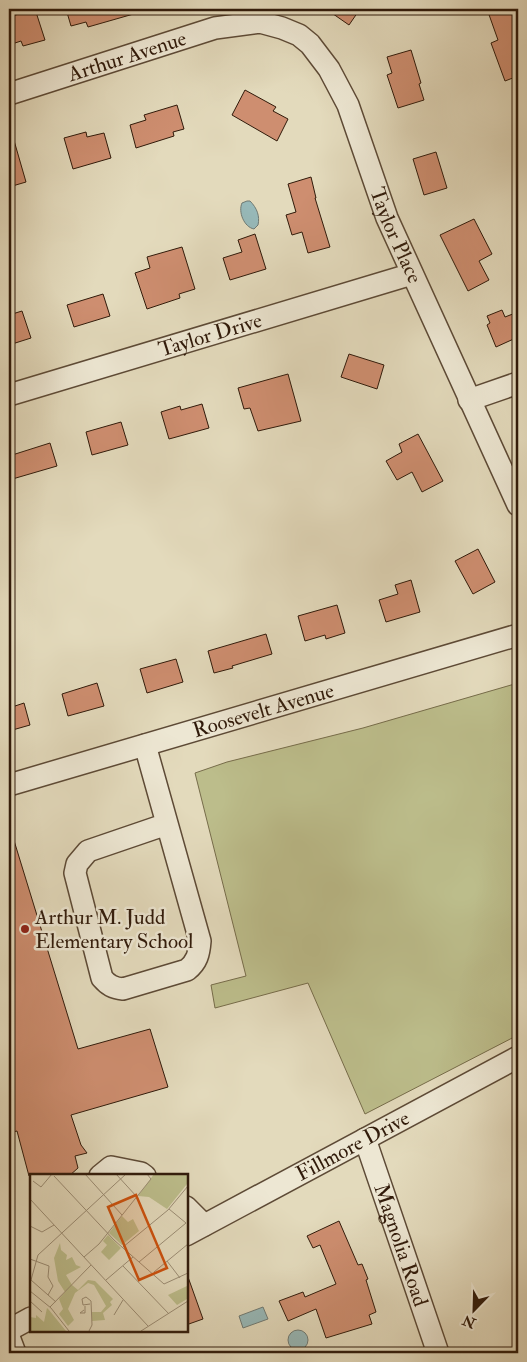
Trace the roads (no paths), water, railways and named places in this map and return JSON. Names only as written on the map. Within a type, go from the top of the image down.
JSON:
[{"type":"street","name":"Arthur Avenue","points":[[9,94],[215,28],[245,16]]},
{"type":"street","name":"Taylor Place","points":[[245,16],[299,35],[310,44],[329,70],[348,104],[387,218],[518,505]]},
{"type":"street","name":"Taylor Drive","points":[[9,395],[412,274]]},
{"type":"street","points":[[469,400],[518,383]]},
{"type":"street","name":"Roosevelt Avenue","points":[[9,785],[518,635]]},
{"type":"street","points":[[145,745],[200,941],[200,953],[195,964],[187,970],[122,989],[114,988],[106,984],[102,978],[75,873],[77,864],[88,851],[167,824]]},
{"type":"street","name":"Fillmore Drive","points":[[195,1230],[518,1056]]},
{"type":"street","name":"Magnolia Road","points":[[365,1139],[438,1353]]},
{"type":"street","points":[[102,1174],[111,1167],[142,1174]]},
{"type":"street","points":[[188,1212],[195,1230]]},
{"type":"street","points":[[9,1330],[30,1319]]},
{"type":"street","points":[[9,1337],[15,1353]]},
{"type":"water","points":[[250,201],[258,215],[259,222],[254,229],[247,225],[241,215],[242,203]]},
{"type":"water","points":[[263,1307],[268,1319],[243,1328],[239,1316]]},
{"type":"water","points":[[298,1330],[305,1333],[308,1340],[305,1347],[298,1350],[291,1347],[288,1340],[291,1333]]},
{"type":"place","name":"Arthur M. Judd Elementary School","points":[[25,929]]}]
